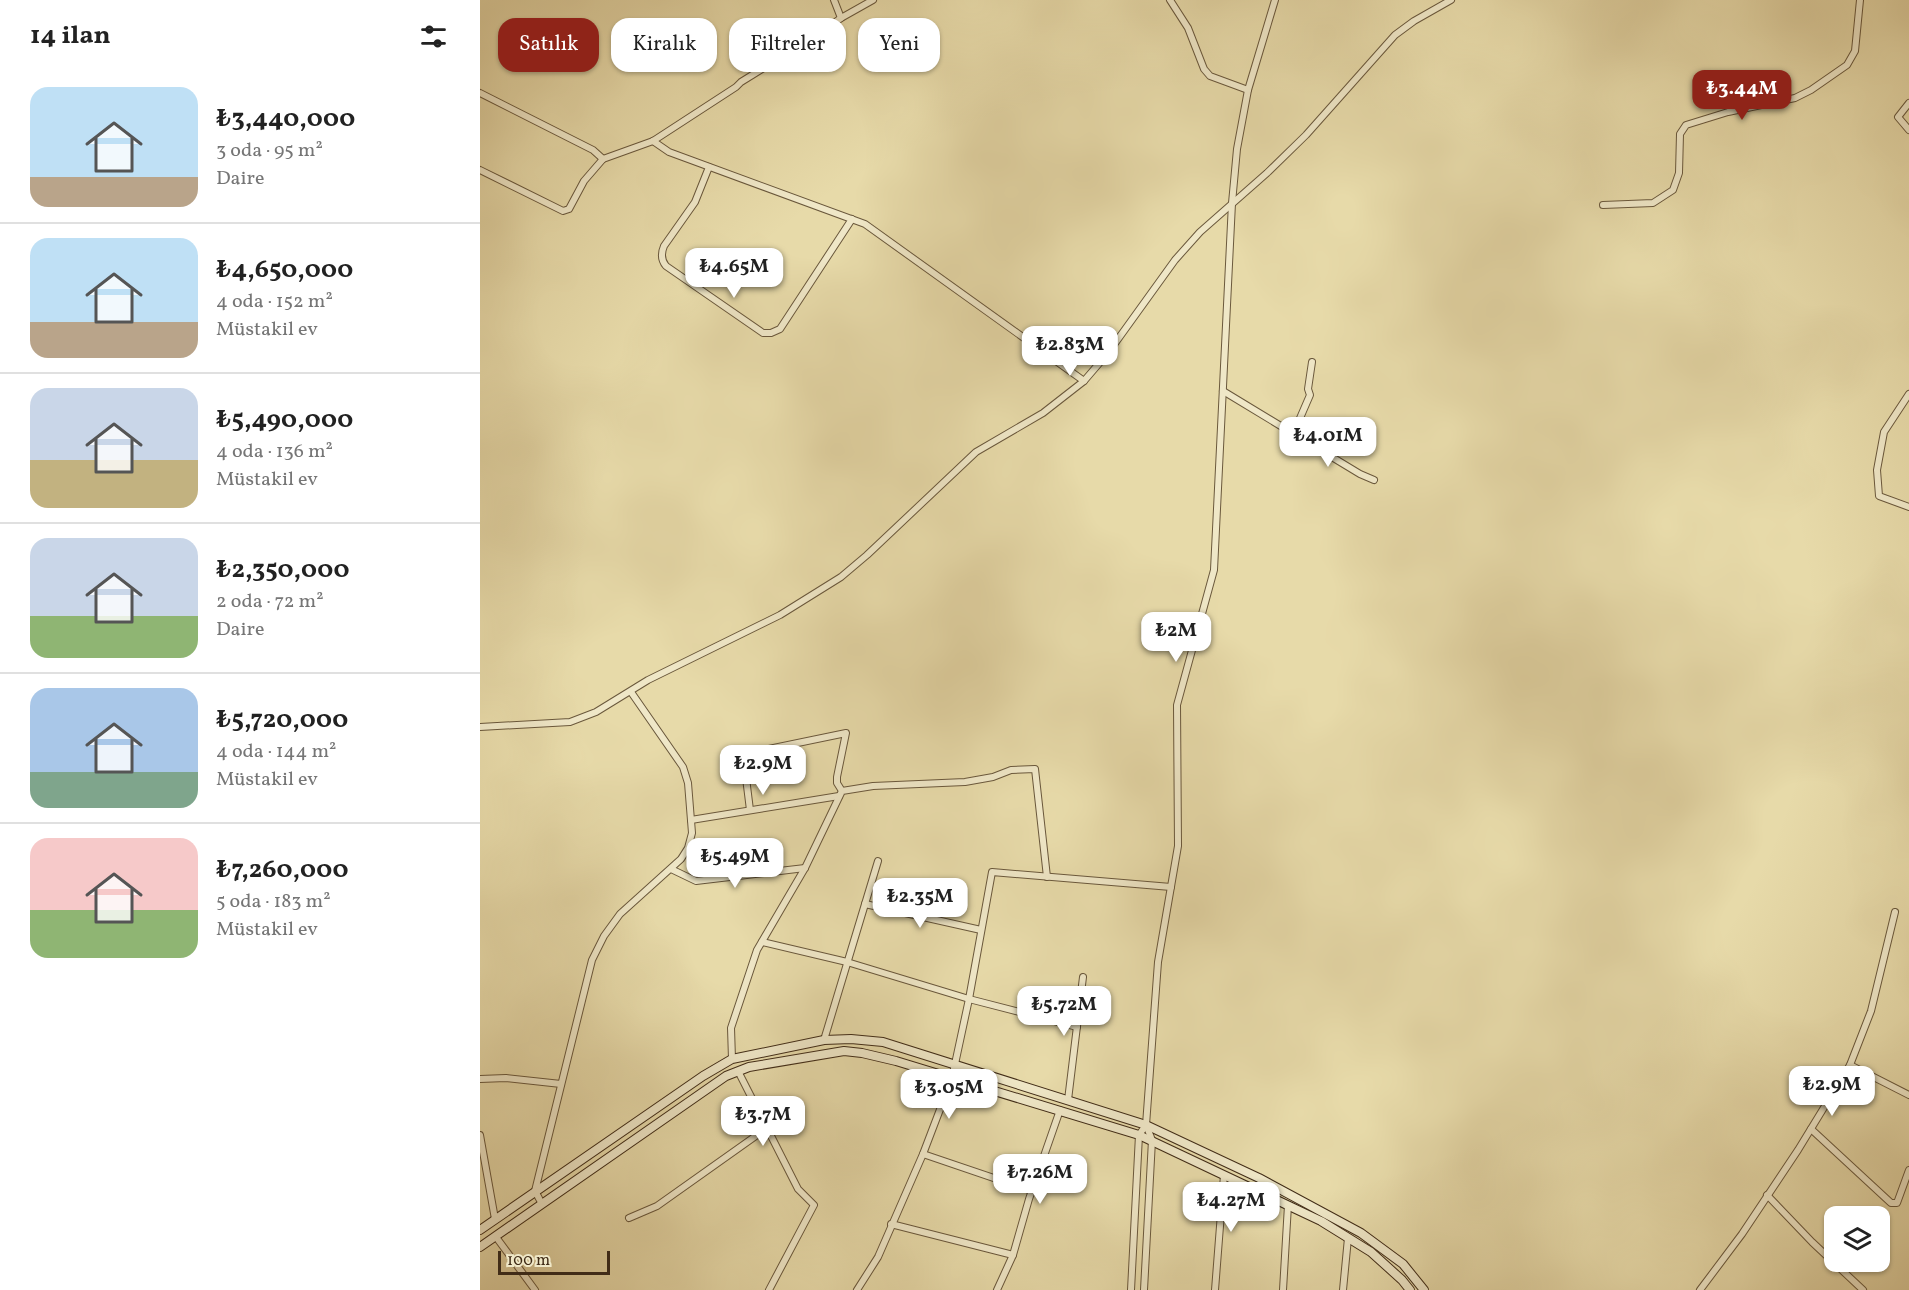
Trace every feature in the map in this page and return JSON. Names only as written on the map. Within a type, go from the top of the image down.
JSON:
[{"type":"street","points":[[834,0],[841,18],[873,0]]},
{"type":"street","points":[[1170,0],[1188,28],[1204,69],[1210,76],[1248,90]]},
{"type":"street","points":[[1144,1290],[1152,1140],[1146,1125],[1158,962],[1178,846],[1177,705],[1214,570],[1232,203],[1237,149],[1248,90],[1275,0]]},
{"type":"street","points":[[480,727],[570,722],[596,712],[666,670],[780,615],[827,587],[867,555],[976,452],[1043,413],[1084,381],[1108,353],[1187,246],[1319,122],[1395,35],[1414,21],[1451,0]]},
{"type":"street","points":[[1603,205],[1653,203],[1673,190],[1678,179],[1680,134],[1686,125],[1728,112],[1795,98],[1811,90],[1847,65],[1855,51],[1860,0]]},
{"type":"street","points":[[480,170],[563,211],[569,209],[584,181],[603,159],[652,141],[757,72]]},
{"type":"street","points":[[480,93],[593,150],[603,159]]},
{"type":"street","points":[[1909,103],[1898,117],[1909,130]]},
{"type":"street","points":[[652,141],[669,152],[865,224],[1084,381]]},
{"type":"street","points":[[710,167],[695,202],[664,246],[663,260],[666,266],[763,333],[771,333],[780,329],[852,219]]},
{"type":"street","points":[[1293,432],[1310,395],[1308,389],[1312,362]]},
{"type":"street","points":[[1223,391],[1360,474],[1374,480]]},
{"type":"street","points":[[1909,394],[1884,432],[1877,470],[1879,496],[1909,507]]},
{"type":"street","points":[[542,1204],[535,1191],[588,973],[598,947],[620,914],[681,859],[688,848],[692,833],[688,783],[683,767],[631,692]]},
{"type":"street","points":[[732,1059],[730,1028],[757,950],[805,868],[841,793],[837,777],[846,733],[749,753],[744,762],[750,810]]},
{"type":"street","points":[[691,820],[873,786],[965,782],[993,777],[1011,770],[1035,769],[1047,877]]},
{"type":"street","points":[[824,1040],[878,861]]},
{"type":"street","points":[[671,869],[696,881],[805,868]]},
{"type":"street","points":[[856,1290],[878,1257],[923,1154],[952,1078],[992,872],[1171,887]]},
{"type":"street","points":[[865,904],[981,930]]},
{"type":"street","points":[[1700,1290],[1767,1195],[1850,1065],[1871,1011],[1895,912]]},
{"type":"street","points":[[762,942],[847,962],[969,999],[1077,1027]]},
{"type":"street","points":[[1068,1100],[1083,977]]},
{"type":"street","points":[[480,1230],[703,1076],[732,1059],[824,1040],[851,1039],[883,1042],[1146,1125],[1260,1178],[1361,1233],[1403,1264],[1424,1290]]},
{"type":"street","points":[[480,1247],[702,1090],[726,1076],[771,1063],[844,1051],[896,1061],[1152,1140],[1321,1221],[1385,1264],[1410,1290]]},
{"type":"street","points":[[1850,1065],[1909,1095]]},
{"type":"street","points":[[738,1071],[798,1189],[814,1204],[769,1290]]},
{"type":"street","points":[[480,1078],[506,1078],[561,1084]]},
{"type":"street","points":[[997,1290],[1013,1254],[1060,1110]]},
{"type":"street","points":[[1131,1290],[1139,1135],[1146,1125]]},
{"type":"street","points":[[629,1218],[657,1206],[767,1128]]},
{"type":"street","points":[[1810,1129],[1891,1203],[1896,1203],[1909,1170]]},
{"type":"street","points":[[480,1135],[495,1219]]},
{"type":"street","points":[[923,1154],[1032,1191]]},
{"type":"street","points":[[1215,1290],[1224,1175]]},
{"type":"street","points":[[1767,1195],[1863,1290]]},
{"type":"street","points":[[1284,1290],[1288,1205]]},
{"type":"street","points":[[891,1224],[1013,1254]]},
{"type":"street","points":[[496,1237],[535,1290]]},
{"type":"street","points":[[1343,1290],[1348,1238]]}]
